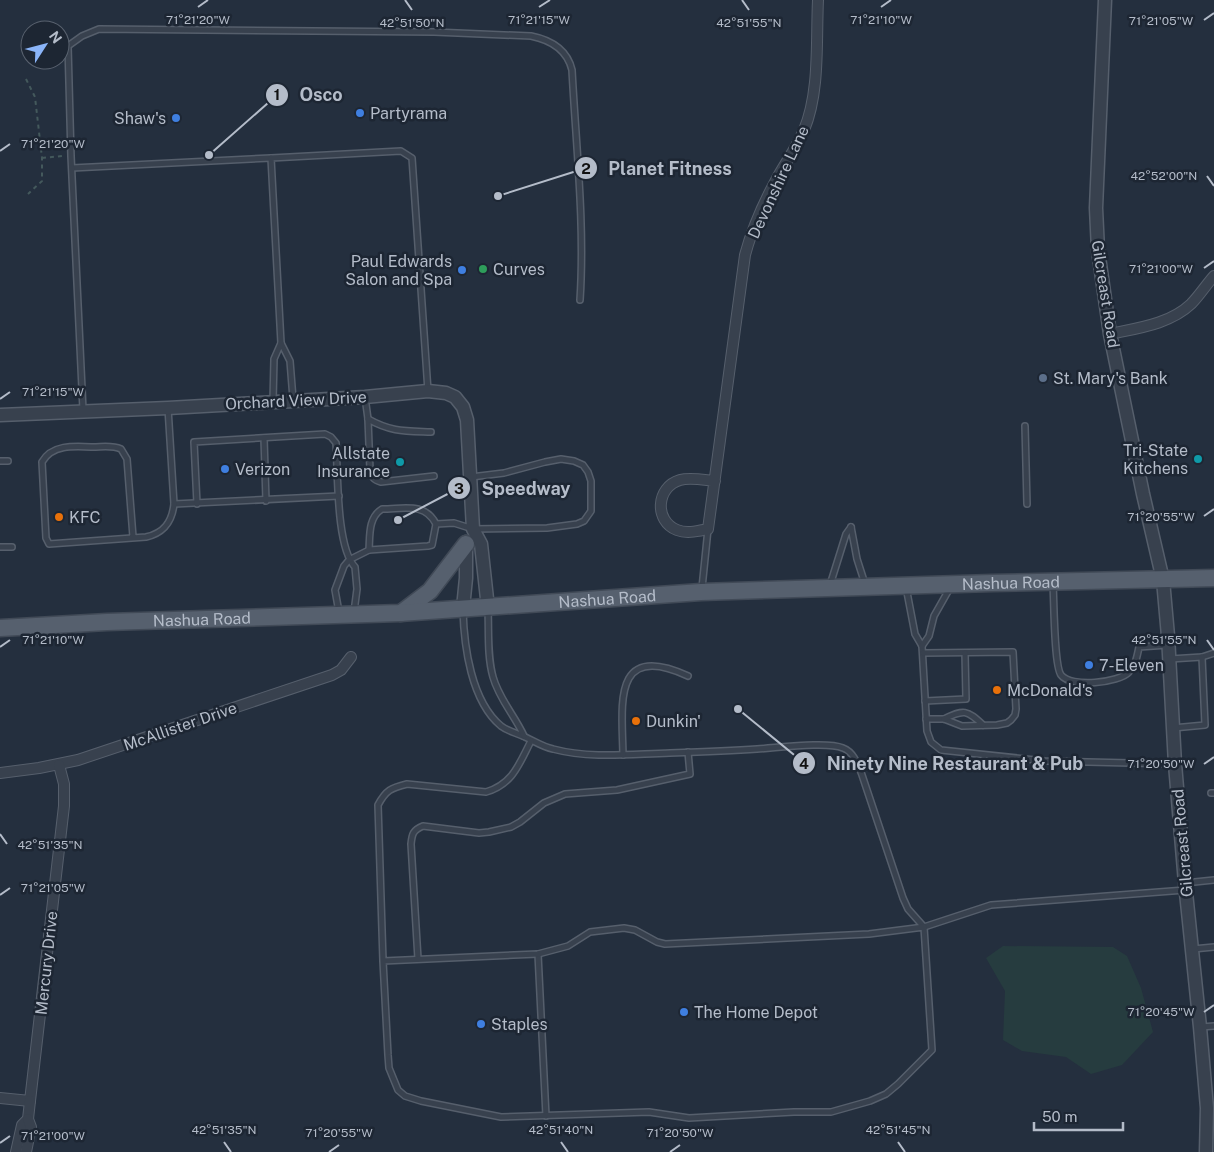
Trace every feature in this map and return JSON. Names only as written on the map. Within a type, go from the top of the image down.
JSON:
[{"type":"main road","points":[[400,613],[430,591],[466,544]]},
{"type":"main road","name":"Nashua Road","points":[[0,628],[107,622],[400,613],[701,592],[1214,578]]},
{"type":"street","name":"Devonshire Lane","points":[[708,529],[745,255],[754,226],[765,201],[801,136],[809,113],[814,83],[818,0]]},
{"type":"street","name":"Gilcreast Road","points":[[1105,0],[1096,236],[1110,334],[1142,494],[1163,580],[1185,886],[1210,1108],[1206,1152]]},
{"type":"street","points":[[1110,334],[1163,321],[1179,313],[1191,304],[1214,276]]},
{"type":"street","name":"Orchard View Drive","points":[[0,415],[365,397],[428,391],[446,393],[455,397],[463,406],[467,420],[473,529],[481,544],[488,608]]},
{"type":"street","points":[[708,529],[684,532],[673,528],[662,514],[661,502],[664,492],[672,483],[689,479],[715,481]]},
{"type":"street","name":"Orchard View Drive","points":[[463,608],[466,578],[466,544],[468,536],[473,529]]},
{"type":"street","name":"McAllister Drive","points":[[0,773],[59,765],[140,740],[332,675],[341,670],[351,657]]},
{"type":"street","name":"Mercury Drive","points":[[28,1119],[64,806],[64,784],[59,765]]},
{"type":"street","points":[[0,1098],[30,1101]]},
{"type":"street","points":[[16,1152],[22,1125],[28,1119],[31,1126],[26,1152]]},
{"type":"lane","points":[[83,411],[71,156],[68,46],[82,36],[99,29],[434,32],[531,36],[545,39],[564,52],[570,61],[572,70],[581,235],[582,272],[580,300]]},
{"type":"lane","points":[[72,168],[401,151],[412,158],[428,391]]},
{"type":"lane","points":[[271,158],[281,343],[290,361],[293,400]]},
{"type":"lane","points":[[273,401],[274,359],[281,343]]},
{"type":"lane","points":[[365,397],[372,478],[381,482],[434,476]]},
{"type":"lane","points":[[133,537],[128,459],[121,449],[116,447],[76,446],[54,450],[46,455],[42,462],[46,538],[50,544],[155,536],[169,524],[173,515],[174,504],[168,408]]},
{"type":"lane","points":[[368,419],[384,428],[398,431],[431,432]]},
{"type":"lane","points":[[1024,426],[1027,504]]},
{"type":"lane","points":[[197,504],[194,442],[325,434],[332,437],[336,443],[343,542],[349,560],[355,567],[357,589],[347,615]]},
{"type":"lane","points":[[264,438],[266,501]]},
{"type":"lane","points":[[0,461],[8,461]]},
{"type":"lane","points":[[436,524],[454,523],[473,529],[547,528],[577,524],[584,521],[592,511],[591,481],[588,472],[583,465],[574,461],[544,462],[504,473],[471,477]]},
{"type":"lane","points":[[174,504],[339,496]]},
{"type":"lane","points":[[347,615],[335,590],[344,566],[349,560],[369,550],[428,546],[432,544],[436,524],[432,516],[425,510],[382,509],[370,525],[369,550]]},
{"type":"lane","points":[[829,589],[846,534],[851,527],[856,559],[866,588]]},
{"type":"lane","name":"Devonshire Lane","points":[[701,592],[708,529]]},
{"type":"lane","points":[[0,547],[12,547]]},
{"type":"lane","points":[[1053,582],[1057,660],[1061,676],[1066,679],[1075,682],[1108,682],[1120,678],[1129,672],[1135,663],[1140,647],[1169,645]]},
{"type":"lane","points":[[922,646],[929,636],[934,616],[952,584]]},
{"type":"lane","points":[[906,586],[915,634],[922,646],[927,731],[931,742],[942,750],[1045,761],[1176,764]]},
{"type":"lane","points":[[463,608],[466,650],[470,668],[477,688],[488,709],[500,725],[512,733],[524,736],[552,749],[591,755],[623,755],[790,746],[835,746],[845,748],[851,753],[862,775],[903,898],[908,909],[924,927],[932,1050],[886,1094],[870,1101],[831,1112],[794,1112],[689,1118],[648,1112],[501,1117],[405,1096],[398,1090],[389,1068],[383,961],[378,806],[384,794],[407,784],[486,792],[497,788],[507,782],[516,770],[531,740]]},
{"type":"lane","points":[[488,608],[490,663],[493,677],[500,694],[524,736]]},
{"type":"lane","points":[[923,653],[1013,652],[1015,715],[1007,723],[962,726],[944,719],[926,719]]},
{"type":"lane","points":[[925,701],[966,699],[965,653]]},
{"type":"lane","points":[[1170,659],[1202,657],[1214,653]]},
{"type":"lane","points":[[1173,728],[1205,725],[1202,657]]},
{"type":"lane","points":[[623,755],[622,698],[628,679],[633,672],[642,667],[652,666],[674,669],[688,676]]},
{"type":"lane","points":[[944,719],[960,712],[966,712],[983,725]]},
{"type":"lane","points":[[418,960],[411,844],[412,835],[416,829],[423,826],[479,833],[510,827],[520,822],[544,803],[565,794],[618,790],[690,774],[688,752]]},
{"type":"lane","points":[[383,961],[538,954],[568,946],[590,932],[624,928],[636,930],[664,944],[869,934],[924,927],[991,905],[1185,886],[1214,880]]},
{"type":"lane","points":[[1192,949],[1214,947]]},
{"type":"lane","points":[[538,954],[546,1116]]},
{"type":"lane","points":[[1200,1027],[1214,1026]]},
{"type":"path","points":[[26,78],[35,97],[42,158],[42,181],[28,194]]},
{"type":"path","points":[[42,158],[71,156]]},
{"type":"green space","points":[[1003,946],[1113,947],[1127,956],[1141,988],[1153,1032],[1122,1065],[1091,1074],[1066,1057],[1022,1051],[1003,1040],[1005,991],[986,958]]},
{"type":"place","name":"Partyrama","points":[[360,113]]},
{"type":"place","name":"Shaw's","points":[[176,118]]},
{"type":"place","name":"Osco","points":[[209,155]]},
{"type":"place","name":"Planet Fitness","points":[[498,196]]},
{"type":"place","name":"Curves","points":[[483,269]]},
{"type":"place","name":"Paul Edwards Salon and Spa","points":[[462,270]]},
{"type":"place","name":"St. Mary's Bank","points":[[1043,378]]},
{"type":"place","name":"Tri-State Kitchens","points":[[1198,459]]},
{"type":"place","name":"Allstate Insurance","points":[[400,462]]},
{"type":"place","name":"Verizon","points":[[225,469]]},
{"type":"place","name":"KFC","points":[[59,517]]},
{"type":"place","name":"Speedway","points":[[398,520]]},
{"type":"place","name":"7-Eleven","points":[[1089,665]]},
{"type":"place","name":"McDonald's","points":[[997,690]]},
{"type":"place","name":"Ninety Nine Restaurant & Pub","points":[[738,709]]},
{"type":"place","name":"Dunkin'","points":[[636,721]]},
{"type":"place","name":"The Home Depot","points":[[684,1012]]},
{"type":"place","name":"Staples","points":[[481,1024]]}]
